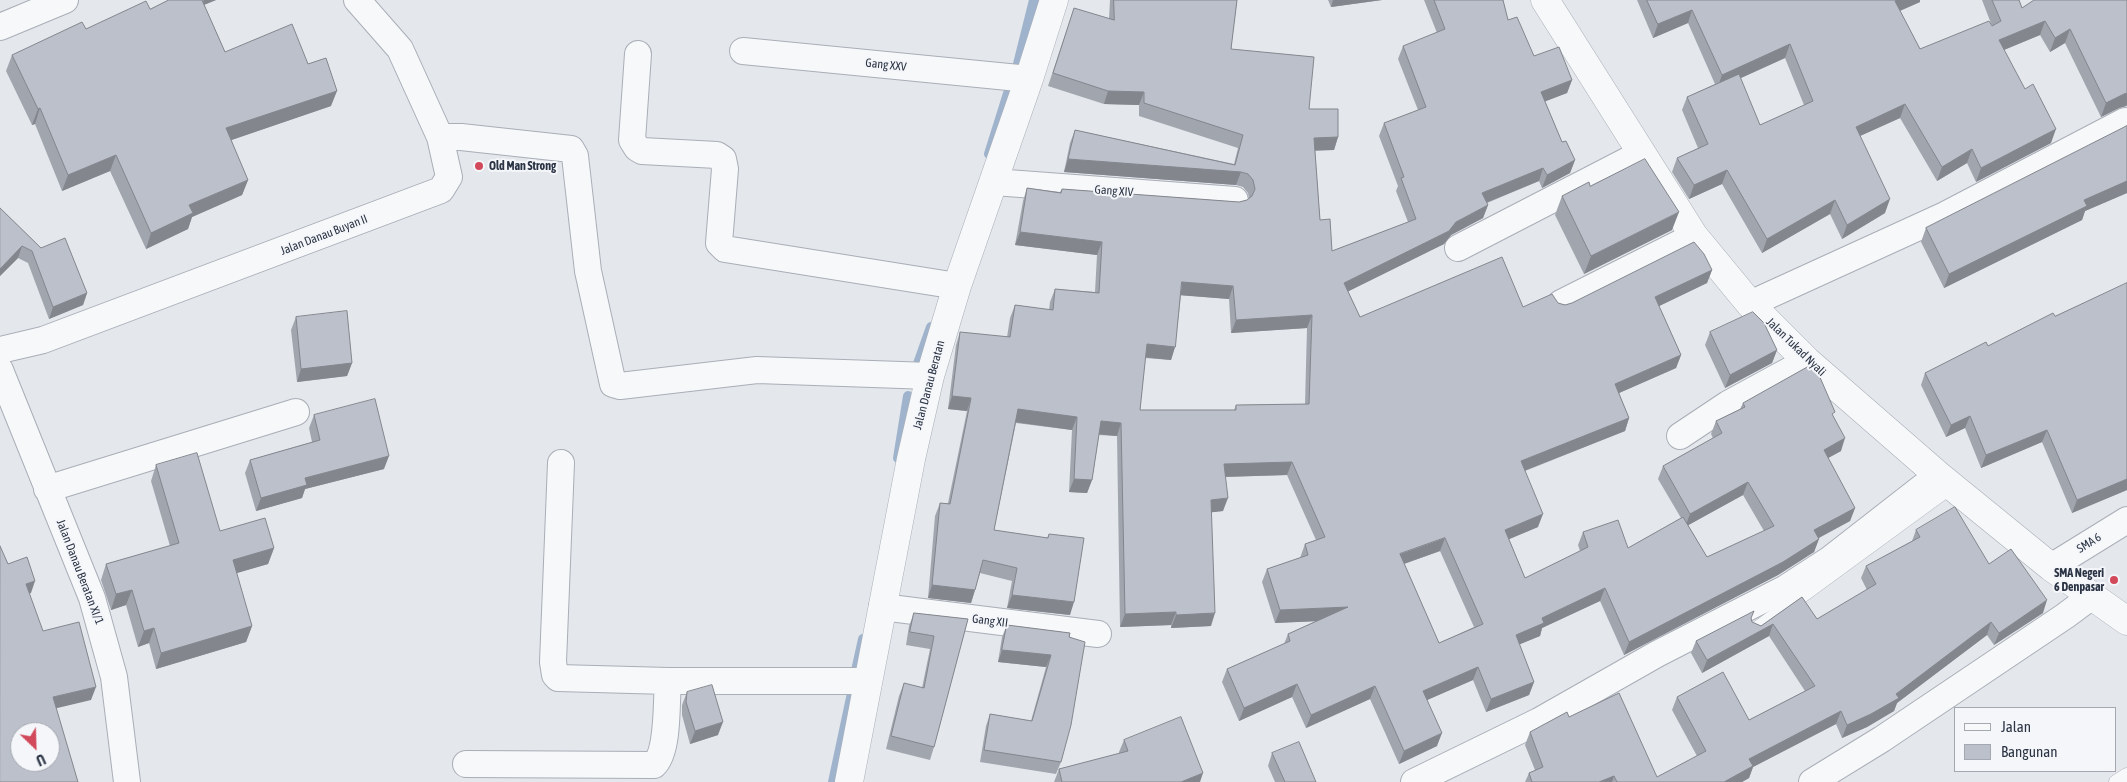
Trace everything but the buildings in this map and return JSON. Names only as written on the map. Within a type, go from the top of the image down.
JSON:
[{"type":"street","points":[[0,27],[65,0]]},
{"type":"street","name":"Jalan Danau Buyan II","points":[[0,350],[43,340],[434,194],[447,184],[449,177],[440,137],[400,49],[357,0]]},
{"type":"street","name":"Jalan Danau Beratan","points":[[850,782],[912,451],[930,376],[957,286],[994,182],[1054,0]]},
{"type":"street","name":"Jalan Tukad Nyali","points":[[1545,0],[1694,236],[1750,304],[1807,361],[1945,480],[2051,567],[2127,621]]},
{"type":"street","name":"Gang XXV","points":[[743,51],[1029,78]]},
{"type":"street","points":[[638,54],[632,140],[637,148],[642,151],[717,155],[723,160],[725,169],[719,243],[724,249],[957,286]]},
{"type":"street","points":[[1750,304],[1944,215],[2125,121]]},
{"type":"street","points":[[440,137],[461,137],[571,149],[575,156],[588,271],[613,384],[620,386],[757,370],[930,376]]},
{"type":"street","points":[[1458,248],[1642,153]]},
{"type":"street","name":"Gang XIV","points":[[994,182],[1235,200]]},
{"type":"street","points":[[1561,303],[1694,236]]},
{"type":"street","points":[[1680,436],[1728,404],[1807,361]]},
{"type":"street","name":"Jalan Danau Beratan XI/1","points":[[0,370],[92,598],[103,632],[114,677],[127,782]]},
{"type":"street","points":[[47,488],[296,412]]},
{"type":"street","points":[[561,464],[553,662],[555,675],[558,678],[668,681],[868,682]]},
{"type":"street","points":[[1414,782],[1539,721],[1657,654],[1786,588],[1945,480]]},
{"type":"street","name":"SMA 6","points":[[2051,567],[2127,520]]},
{"type":"street","points":[[1812,782],[1882,739],[2092,596]]},
{"type":"street","name":"Gang XII","points":[[882,608],[1098,634]]},
{"type":"street","points":[[466,764],[654,765],[659,760],[663,747],[668,681]]},
{"type":"lane","points":[[1756,630],[1945,480]]},
{"type":"lane","points":[[2116,782],[2127,775]]},
{"type":"waterway","points":[[1018,64],[1034,0]]},
{"type":"waterway","points":[[989,154],[1010,87]]},
{"type":"waterway","points":[[914,375],[931,327]]},
{"type":"waterway","points":[[898,458],[908,396]]},
{"type":"waterway","points":[[855,675],[863,639]]},
{"type":"waterway","points":[[833,782],[852,693]]},
{"type":"place","name":"Old Man Strong","points":[[479,166]]},
{"type":"place","name":"SMA Negeri 6 Denpasar","points":[[2114,580]]}]
